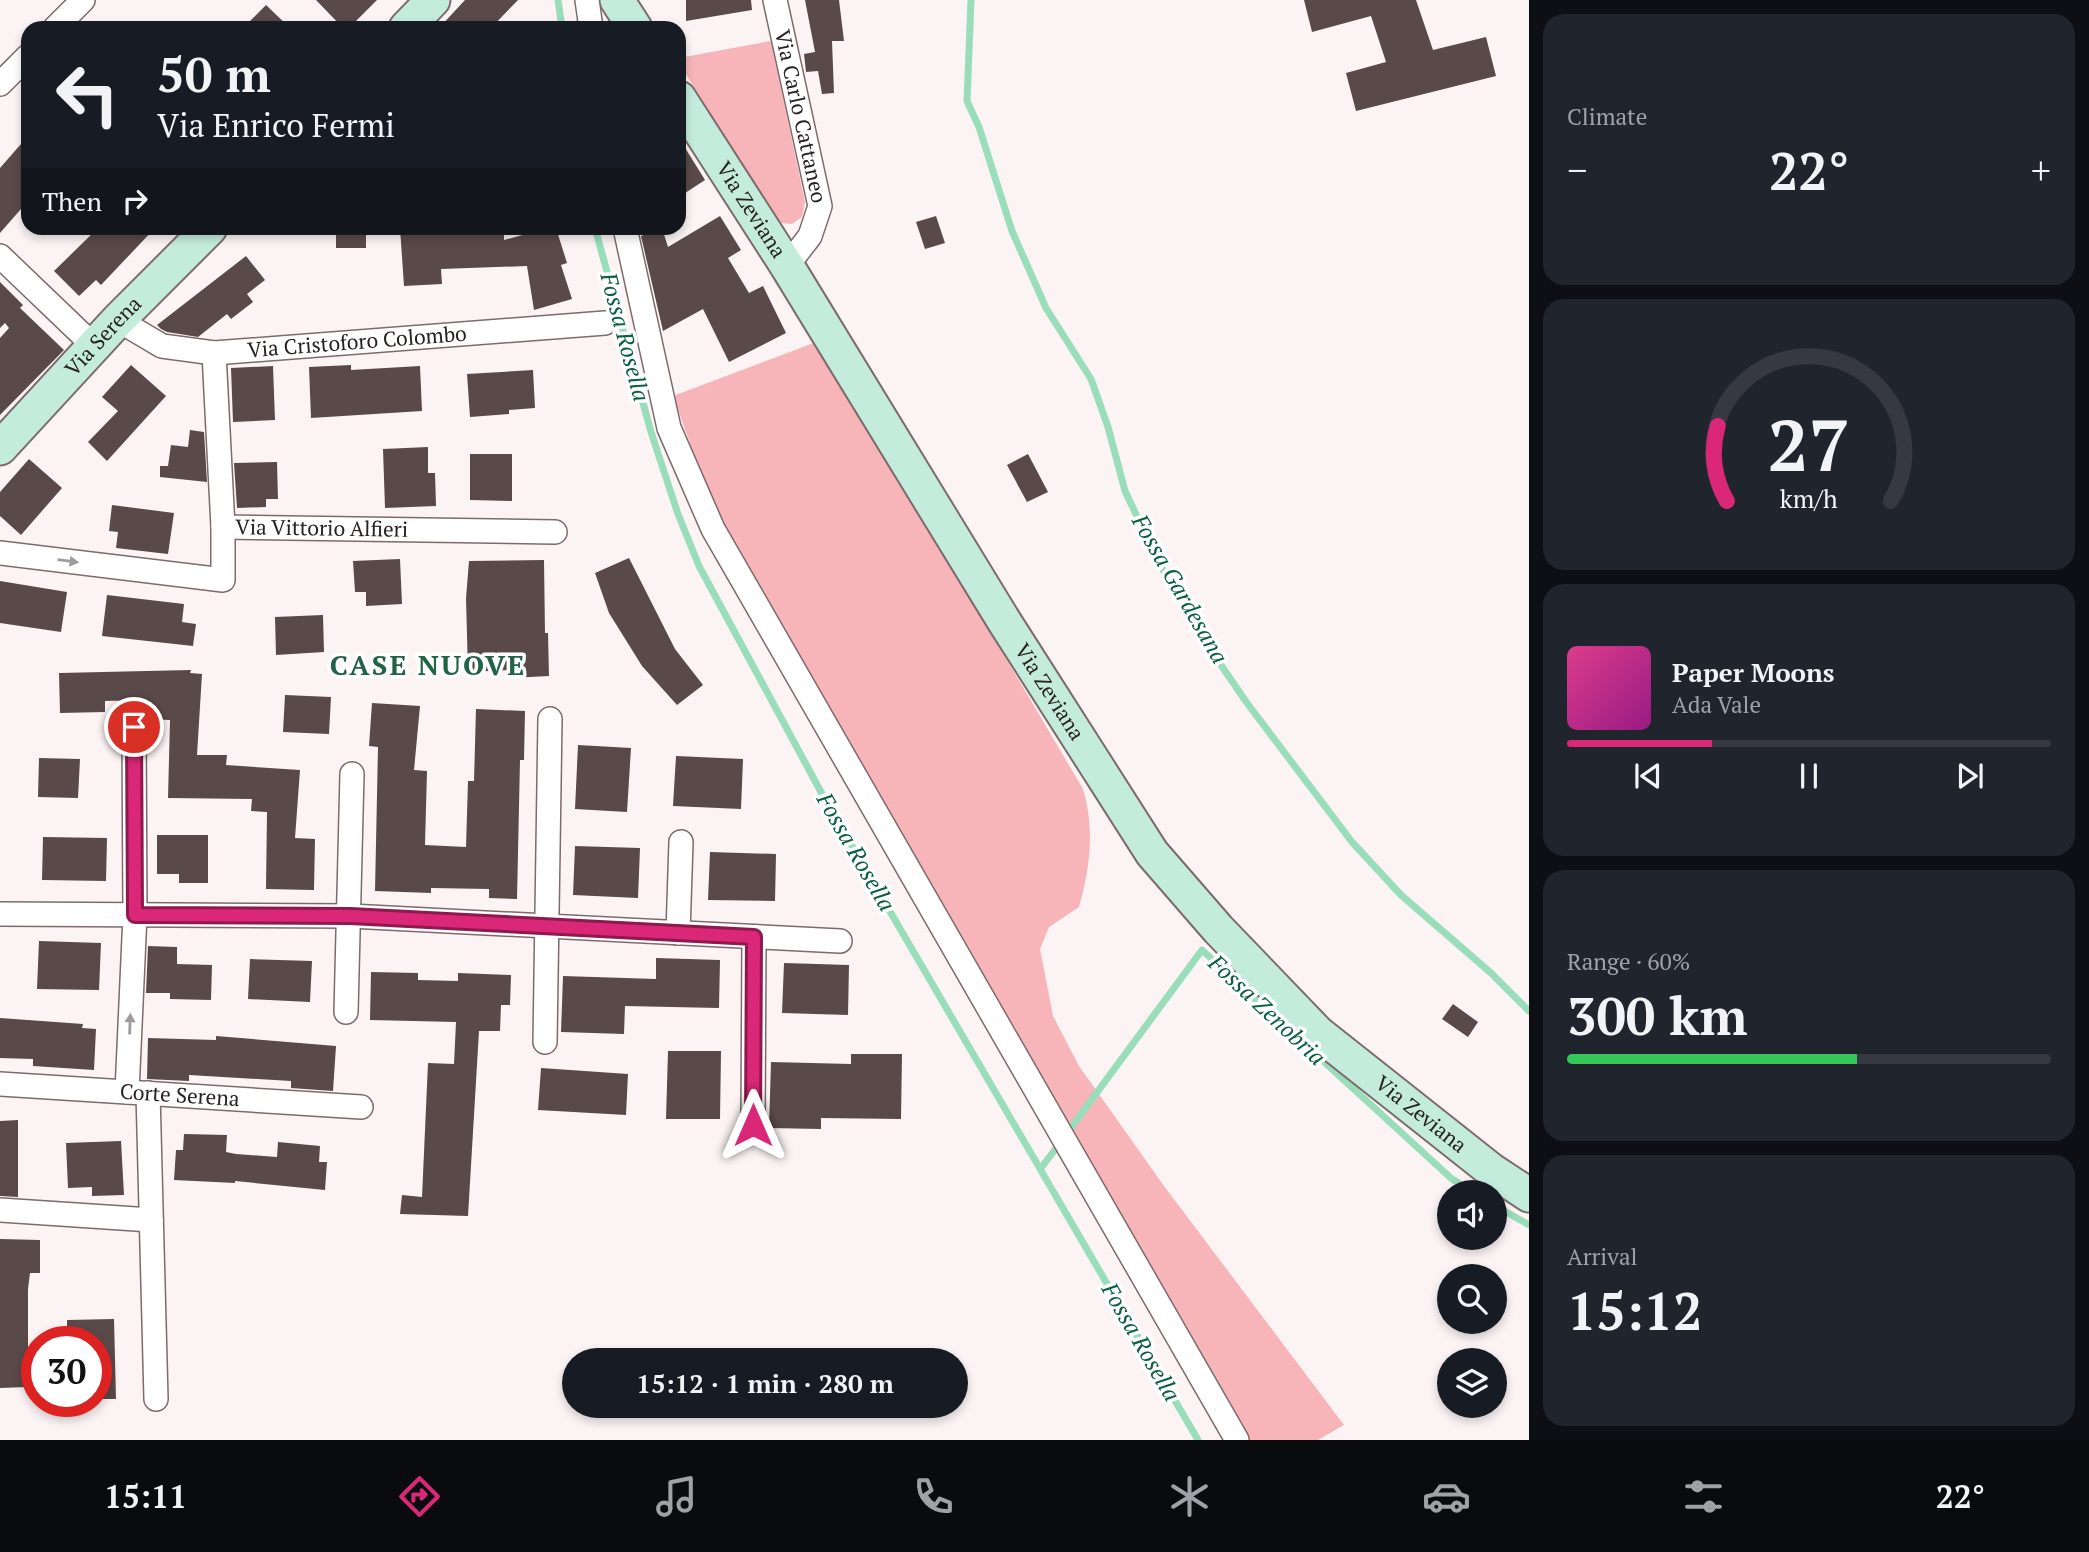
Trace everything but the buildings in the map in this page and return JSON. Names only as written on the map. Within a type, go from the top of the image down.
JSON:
[{"type":"street","points":[[62,21],[83,0]]},
{"type":"street","points":[[413,21],[433,0]]},
{"type":"street","points":[[587,0],[590,21]]},
{"type":"street","points":[[617,0],[630,21]]},
{"type":"street","name":"Via Carlo Cattaneo","points":[[775,0],[820,206],[810,236],[787,266]]},
{"type":"street","points":[[0,84],[21,63]]},
{"type":"street","name":"Via Zeviana","points":[[686,108],[787,266],[1004,621],[1152,853],[1217,929],[1318,1033],[1491,1170],[1529,1195]]},
{"type":"street","name":"Via Serena","points":[[0,447],[118,320],[203,235]]},
{"type":"street","points":[[627,235],[669,428],[713,529],[1237,1440]]},
{"type":"street","points":[[0,256],[94,346]]},
{"type":"street","name":"Via Cristoforo Colombo","points":[[118,320],[162,346],[214,353],[605,323]]},
{"type":"street","name":"Via Vittorio Alfieri","points":[[214,353],[223,527],[555,532]]},
{"type":"street","points":[[0,552],[223,580],[223,527]]},
{"type":"street","points":[[545,1042],[550,719]]},
{"type":"street","points":[[134,727],[138,1093],[151,1220],[156,1399]]},
{"type":"street","points":[[346,1012],[352,775]]},
{"type":"street","points":[[678,933],[681,842]]},
{"type":"street","points":[[0,914],[350,916],[841,942]]},
{"type":"street","points":[[753,1125],[754,937]]},
{"type":"street","name":"Corte Serena","points":[[0,1084],[361,1107]]},
{"type":"street","points":[[0,1210],[151,1220]]},
{"type":"shaded area","points":[[771,41],[805,202],[802,217],[792,224],[781,223],[769,208],[686,74],[686,57]]},
{"type":"shaded area","points":[[819,341],[1083,789],[1089,819],[1090,848],[1079,907],[1049,927],[1040,949],[1053,1016],[1079,1066],[1164,1186],[1344,1425],[1318,1440],[1245,1440],[716,516],[673,396]]},
{"type":"waterway","name":"Fossa Rosella","points":[[558,0],[561,21]]},
{"type":"waterway","name":"Fossa Gardesana","points":[[971,0],[967,101],[979,127],[1012,231],[1046,308],[1091,379],[1108,427],[1125,491],[1159,563],[1201,636],[1247,703],[1352,842],[1401,895],[1491,973],[1529,1011]]},
{"type":"waterway","name":"Fossa Rosella","points":[[597,235],[651,432],[678,514],[699,566],[828,805],[1198,1440]]},
{"type":"waterway","name":"Fossa Zenobria","points":[[1067,1133],[1202,950],[1454,1180]]},
{"type":"waterway","name":"Fossa Zenobria","points":[[1041,1168],[1060,1143]]},
{"type":"waterway","name":"Fossa Zenobria","points":[[1507,1212],[1529,1225]]},
{"type":"district","name":"CASE NUOVE","points":[[428,665]]},
{"type":"route","points":[[134,727],[135,915],[350,916],[754,937],[753,1125]]}]
